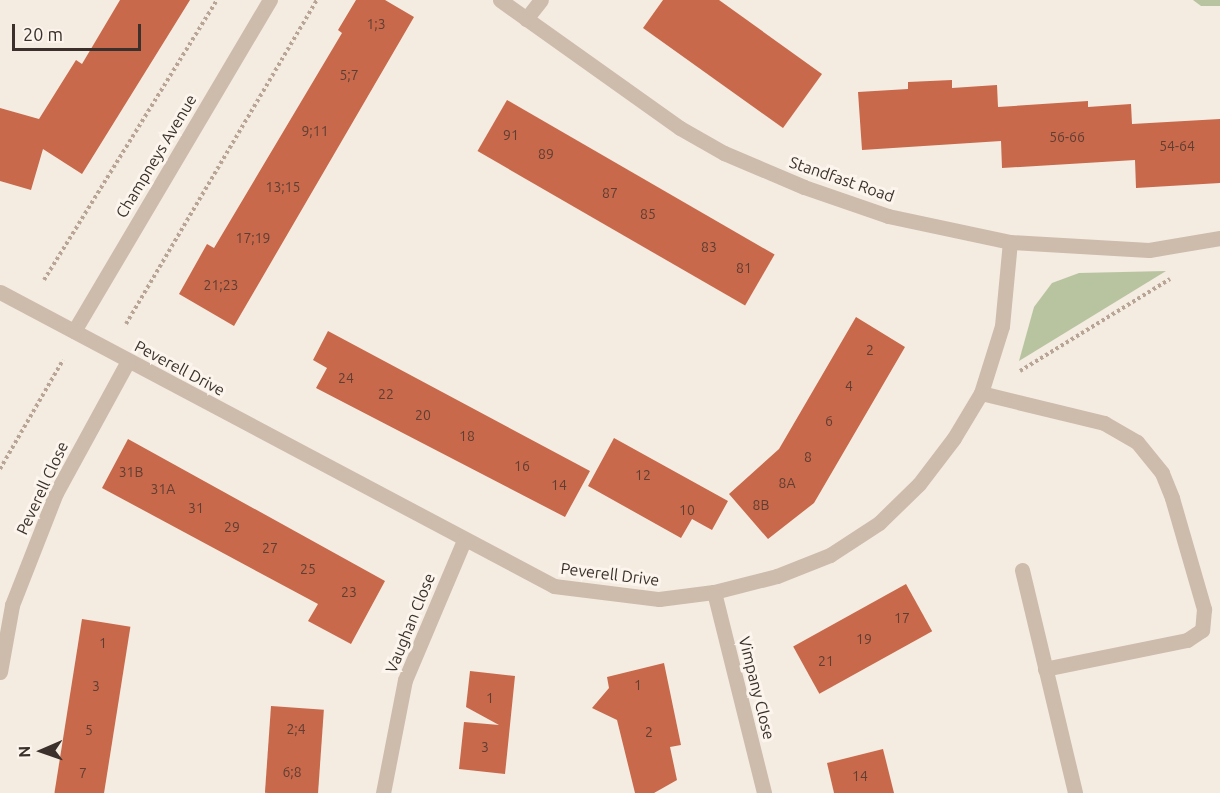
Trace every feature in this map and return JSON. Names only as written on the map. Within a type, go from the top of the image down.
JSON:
[{"type":"street","name":"Champneys Avenue","points":[[76,332],[270,0]]},
{"type":"street","name":"Standfast Road","points":[[500,0],[680,128],[724,153],[804,187],[888,216],[1010,242],[1149,250],[1220,238]]},
{"type":"street","points":[[526,19],[541,0]]},
{"type":"street","name":"Peverell Drive","points":[[0,292],[554,586],[659,599],[714,592],[777,576],[830,555],[879,523],[919,484],[954,438],[981,393],[1002,326],[1010,242]]},
{"type":"street","name":"Peverell Close","points":[[0,672],[12,605],[52,502],[128,361]]},
{"type":"street","points":[[981,393],[1104,423],[1137,442],[1149,455],[1172,498],[1204,609],[1202,630],[1187,640],[1045,669]]},
{"type":"street","name":"Vaughan Close","points":[[383,793],[405,680],[464,540]]},
{"type":"street","points":[[1022,570],[1075,793]]},
{"type":"street","name":"Vimpany Close","points":[[714,592],[764,793]]},
{"type":"path","points":[[27,306],[217,0]]},
{"type":"path","points":[[110,351],[317,0]]},
{"type":"path","points":[[1013,400],[1018,373],[1180,273]]},
{"type":"path","points":[[0,469],[76,332]]},
{"type":"green space","points":[[1193,0],[1220,0],[1220,6],[1201,6]]},
{"type":"green space","points":[[1166,271],[1019,361],[1034,307],[1052,283],[1079,273]]},
{"type":"building","points":[[120,0],[190,0],[82,174],[43,149],[31,190],[0,181],[0,108],[39,119],[76,60],[82,64]]},
{"type":"building","points":[[356,0],[385,0],[414,17],[234,326],[179,294],[207,244],[214,248],[342,33],[338,30]]},
{"type":"building","points":[[663,0],[719,0],[822,74],[783,128],[643,28]]},
{"type":"building","points":[[952,80],[952,88],[997,85],[998,107],[1088,101],[1088,107],[1131,104],[1132,124],[1220,119],[1220,183],[1136,188],[1135,160],[1002,168],[1001,141],[862,150],[858,92],[908,89],[908,82]]},
{"type":"building","points":[[507,100],[775,254],[745,306],[478,151]]},
{"type":"building","points":[[856,317],[905,347],[814,503],[768,539],[729,494],[779,449]]},
{"type":"building","points":[[328,331],[590,471],[565,517],[316,388],[327,368],[313,360]]},
{"type":"building","points":[[614,438],[728,501],[712,530],[692,519],[681,538],[588,486]]},
{"type":"building","points":[[128,439],[385,581],[351,644],[308,621],[318,604],[102,488]]},
{"type":"building","points":[[906,584],[932,631],[819,694],[793,647]]},
{"type":"building","points":[[82,619],[130,627],[104,793],[54,793]]},
{"type":"building","points":[[664,663],[681,745],[670,747],[677,780],[654,793],[635,793],[617,720],[592,708],[609,688],[607,677]]},
{"type":"building","points":[[470,671],[515,676],[505,774],[459,769],[464,722],[499,725],[466,707]]},
{"type":"building","points":[[271,706],[324,710],[318,793],[265,793]]},
{"type":"building","points":[[883,749],[894,793],[834,793],[827,763]]}]
